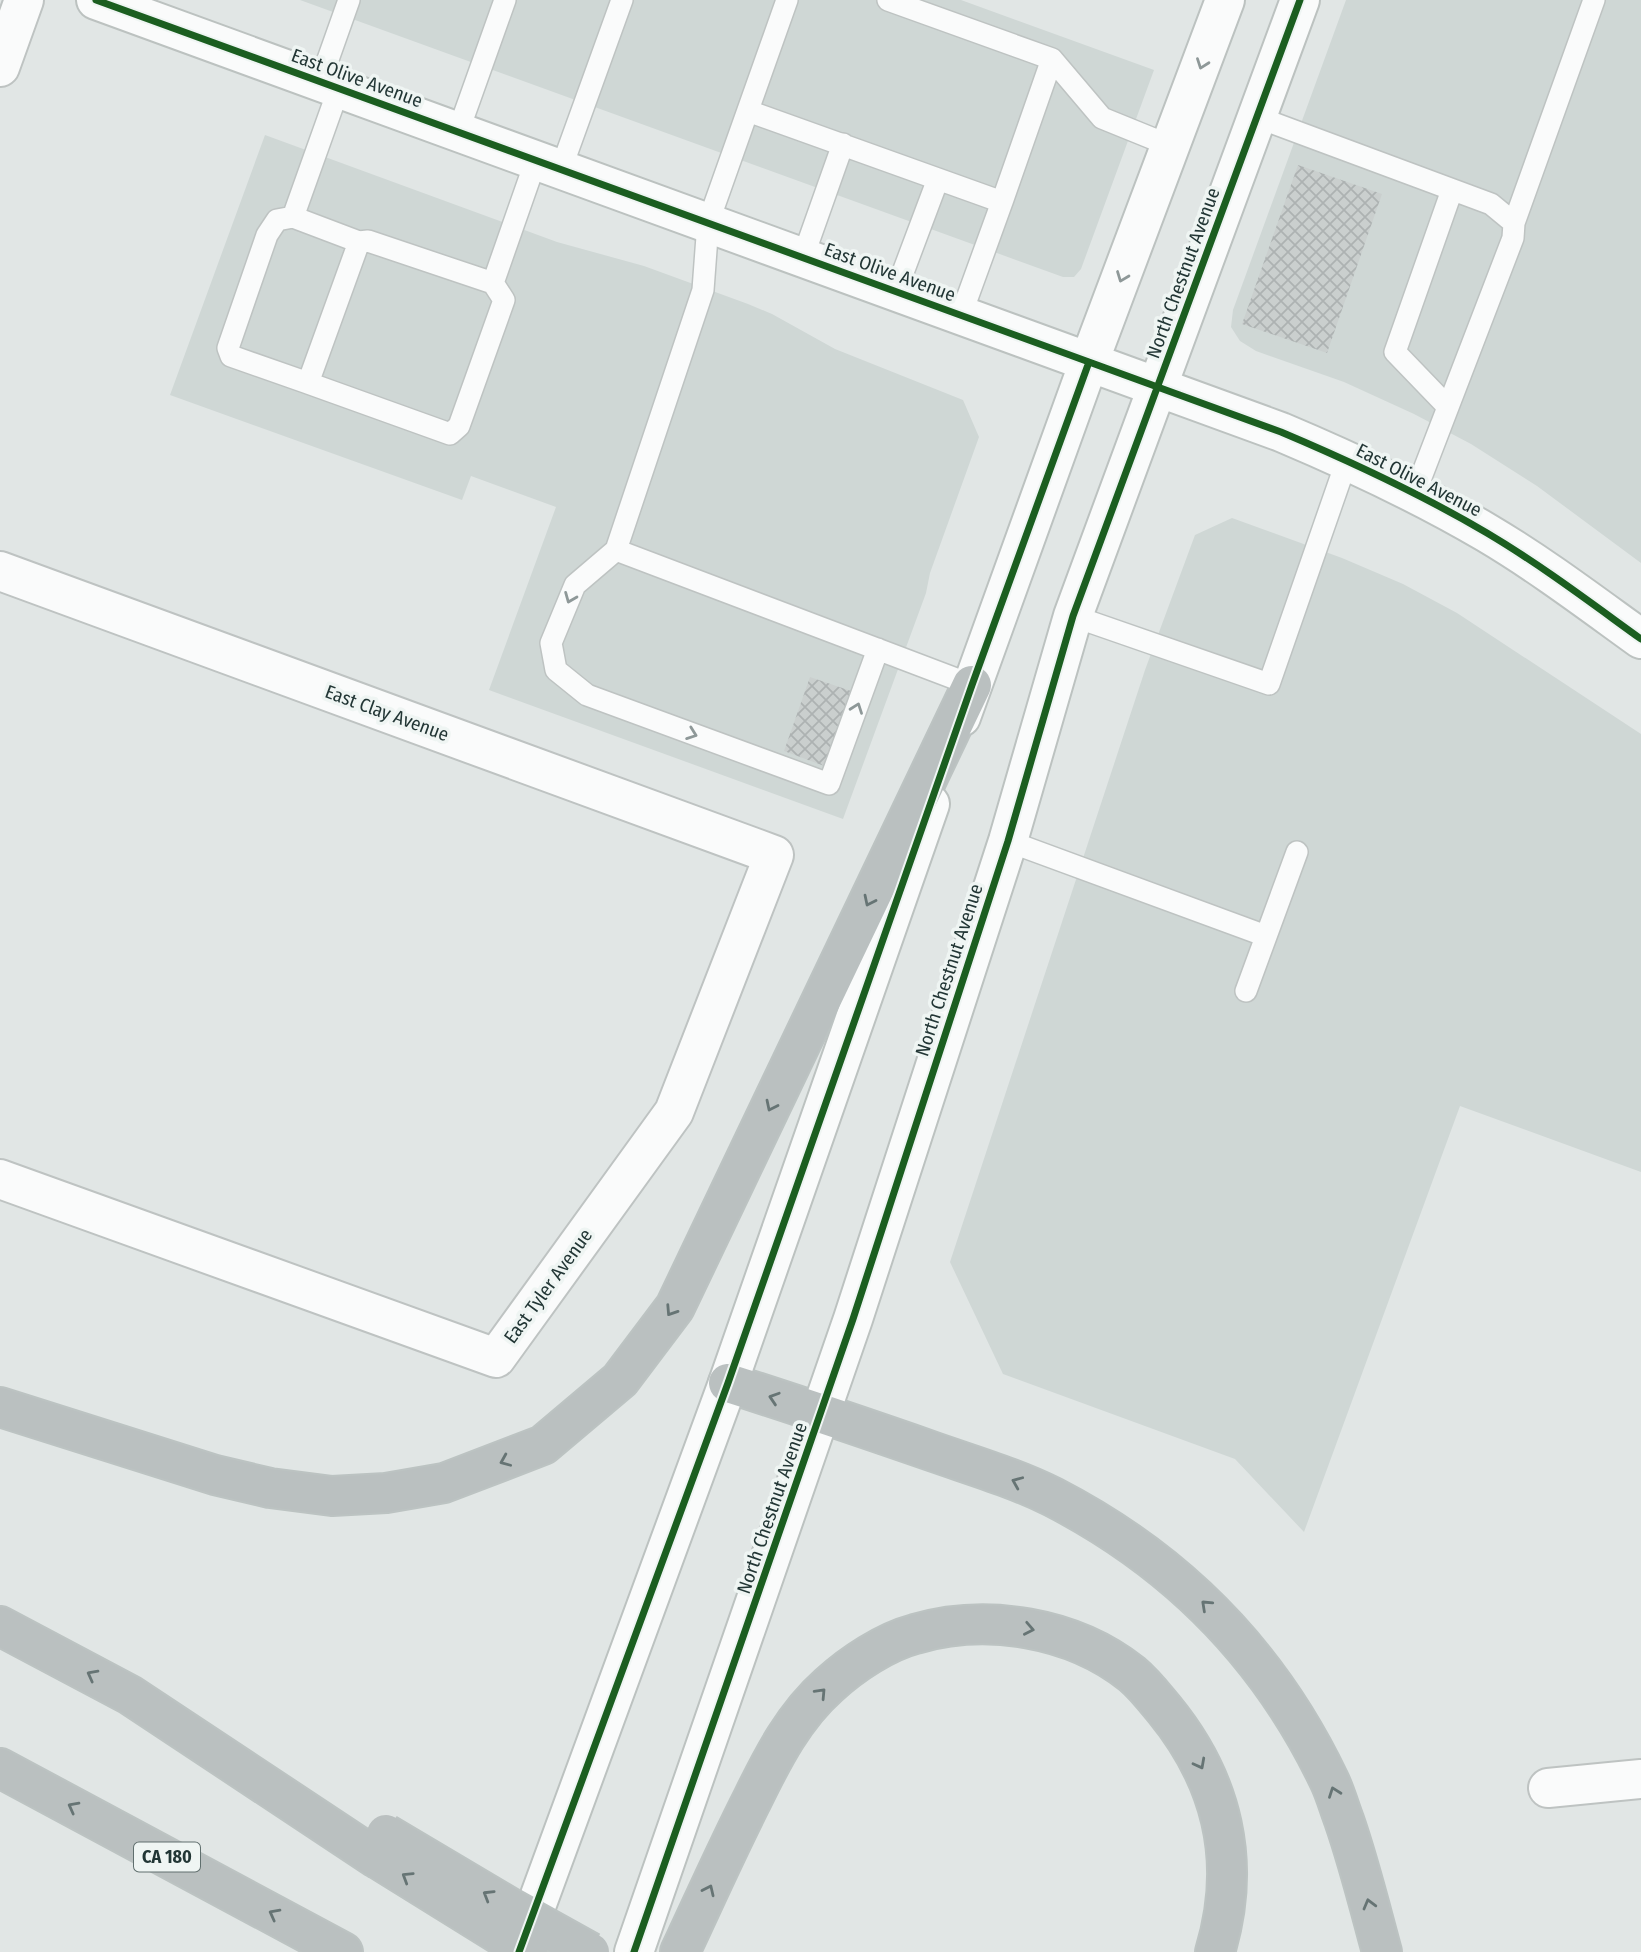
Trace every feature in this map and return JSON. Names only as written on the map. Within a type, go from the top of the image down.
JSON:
[{"type":"highway","points":[[0,1407],[215,1475],[270,1488],[332,1496],[386,1493],[444,1483],[543,1444],[620,1380],[674,1307],[972,685]]},
{"type":"highway","points":[[728,1383],[1003,1476],[1051,1496],[1127,1541],[1166,1568],[1215,1614],[1263,1670],[1296,1718],[1330,1781],[1356,1857],[1382,1952]]},
{"type":"highway","points":[[680,1952],[738,1826],[798,1717],[829,1685],[861,1660],[914,1634],[948,1627],[991,1623],[1065,1638],[1101,1655],[1132,1674],[1180,1728],[1203,1769],[1217,1804],[1227,1850],[1224,1922],[1215,1952]]},
{"type":"highway","points":[[0,1626],[130,1695],[381,1846],[528,1952]]},
{"type":"highway","name":"CA 180","points":[[0,1768],[338,1949]]},
{"type":"highway","points":[[381,1846],[509,1907],[590,1952]]},
{"type":"main road","points":[[0,67],[24,0]]},
{"type":"main road","name":"East Olive Avenue","points":[[96,0],[1281,432],[1415,493],[1488,534],[1553,575],[1641,639]]},
{"type":"main road","points":[[519,1952],[728,1383],[972,685],[1089,362],[1225,0]]},
{"type":"main road","name":"North Chestnut Avenue","points":[[634,1952],[821,1413],[1008,841],[1073,616],[1300,0]]},
{"type":"main road","name":"East Clay Avenue","points":[[0,571],[774,855]]},
{"type":"main road","name":"East Tyler Avenue","points":[[0,1180],[496,1358],[674,1112],[774,855]]},
{"type":"main road","points":[[1548,1788],[1641,1779]]},
{"type":"lane","points":[[293,217],[330,85],[349,0]]},
{"type":"lane","points":[[458,132],[505,0]]},
{"type":"lane","points":[[493,283],[622,0]]},
{"type":"lane","points":[[787,0],[708,223],[703,290],[616,550],[575,585],[551,643],[556,670],[587,695],[829,784],[878,649]]},
{"type":"lane","points":[[888,0],[1052,59],[1102,118],[1171,146]]},
{"type":"lane","points":[[1415,493],[1513,238],[1514,223],[1594,0]]},
{"type":"lane","points":[[961,315],[1052,59]]},
{"type":"lane","points":[[748,111],[1002,202]]},
{"type":"lane","points":[[1257,117],[1492,204],[1514,223]]},
{"type":"lane","points":[[803,257],[843,144]]},
{"type":"lane","points":[[896,291],[938,179]]},
{"type":"lane","points":[[1448,407],[1395,352],[1452,190]]},
{"type":"lane","points":[[293,217],[359,242],[368,241],[493,283],[505,300],[459,426],[450,434],[231,356],[228,348],[271,227],[277,220],[293,217]]},
{"type":"lane","points":[[308,383],[359,242]]},
{"type":"lane","points":[[1073,616],[1269,684],[1347,460]]},
{"type":"lane","points":[[616,550],[972,685]]},
{"type":"lane","points":[[1008,841],[1265,936]]},
{"type":"lane","points":[[1246,991],[1297,852]]},
{"type":"shaded area","points":[[300,0],[961,0],[1154,70],[1081,269],[1074,277],[1063,277]]},
{"type":"shaded area","points":[[1346,0],[1641,0],[1641,563],[1537,486],[1471,444],[1344,382],[1256,351],[1240,341],[1231,327],[1233,310]]},
{"type":"shaded area","points":[[265,135],[557,242],[644,266],[748,304],[772,314],[835,349],[963,400],[979,437],[930,573],[926,593],[843,819],[489,690],[556,507],[471,476],[462,500],[170,395]]},
{"type":"shaded area","points":[[1232,518],[1342,558],[1403,584],[1457,613],[1641,734],[1641,1172],[1460,1106],[1304,1532],[1235,1459],[1003,1374],[950,1262],[1145,670],[1195,535]]},
{"type":"building","points":[[1298,165],[1382,194],[1327,353],[1242,324]]},
{"type":"building","points":[[810,677],[854,692],[827,767],[784,751]]},
{"type":"cycle path","points":[[96,0],[1281,432],[1386,479],[1487,533],[1546,571],[1641,639]]},
{"type":"cycle path","points":[[634,1952],[853,1319],[1008,841],[1073,616],[1300,0]]},
{"type":"cycle path","points":[[519,1952],[728,1383],[972,685],[1089,362]]}]
